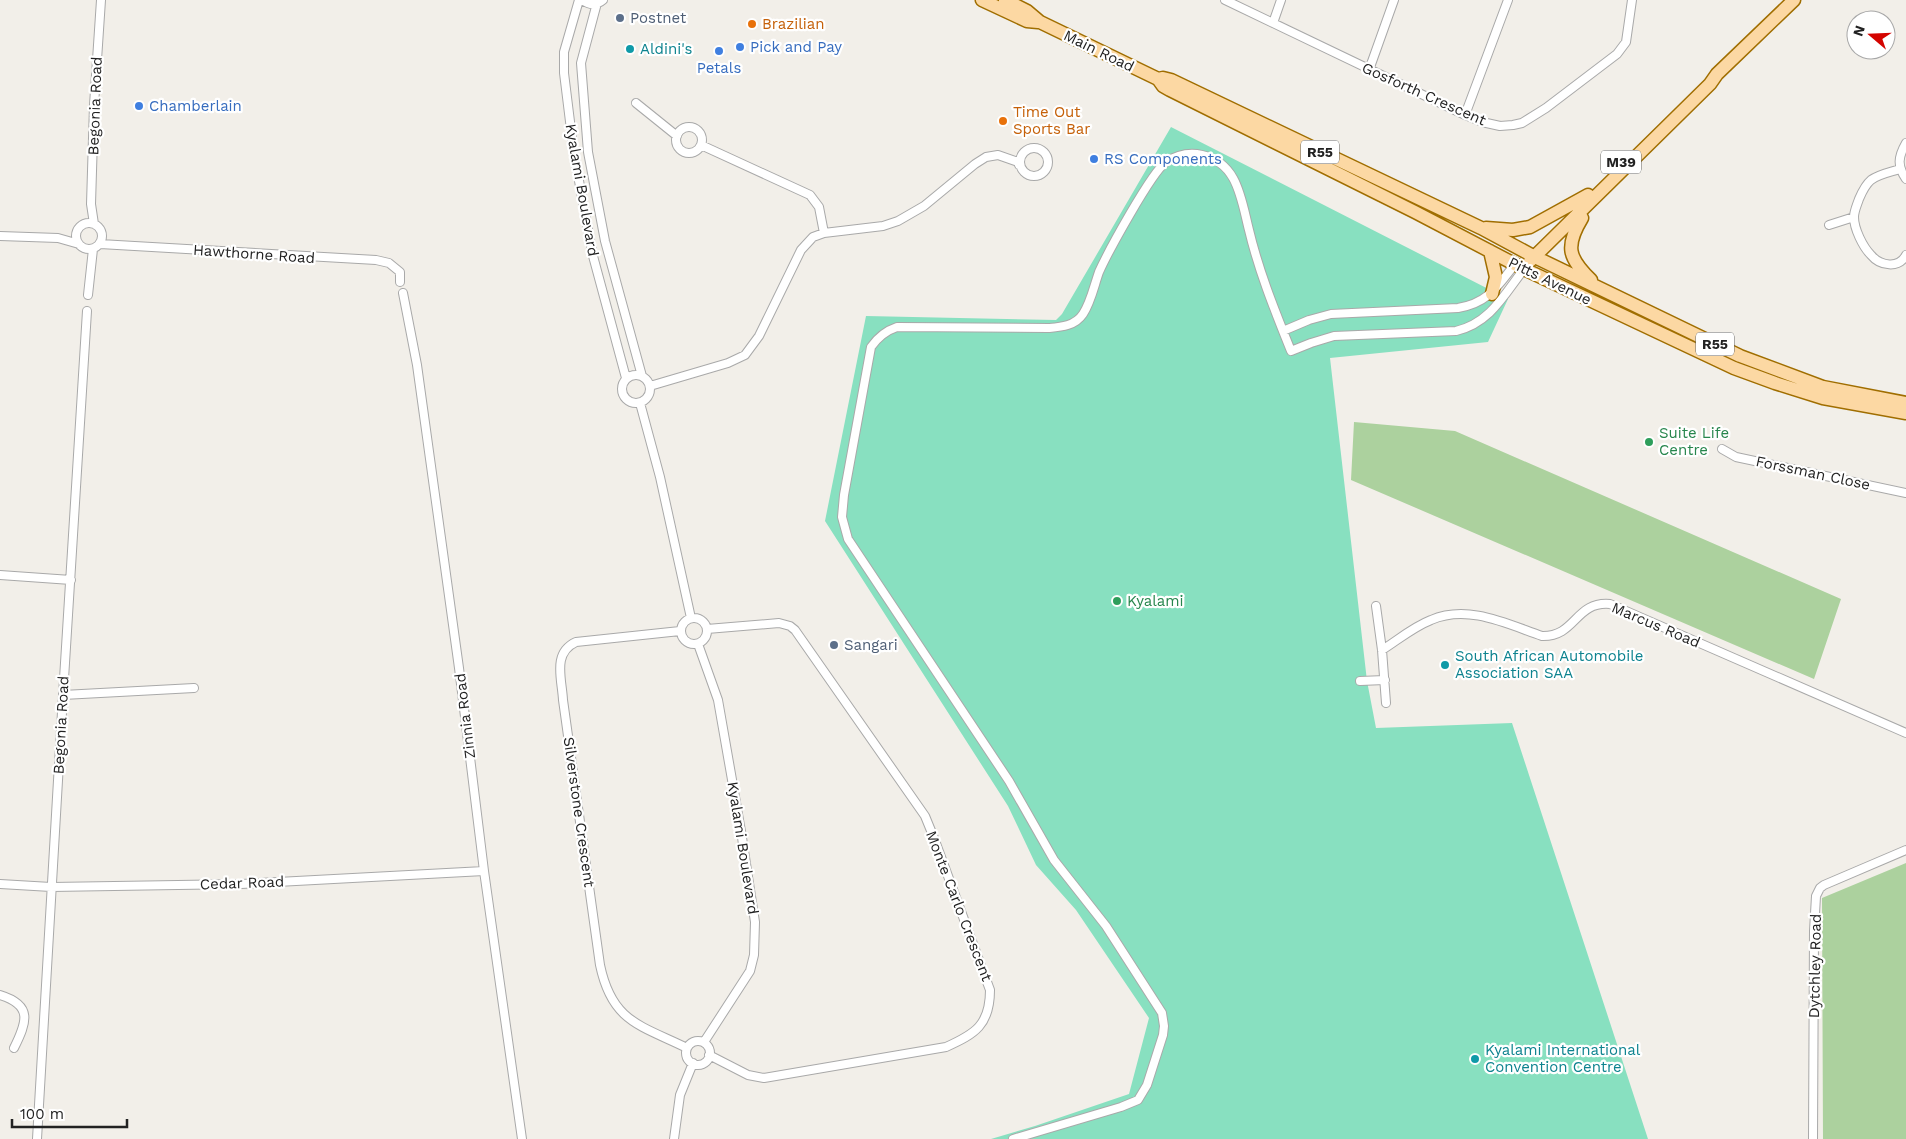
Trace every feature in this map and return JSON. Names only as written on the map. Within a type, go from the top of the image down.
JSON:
[{"type":"main road","name":"Main Road","points":[[982,0],[1027,21],[1040,22]]},
{"type":"main road","name":"Main Road","points":[[1005,0],[1027,11],[1040,22],[1158,79],[1172,80],[1210,105]]},
{"type":"main road","name":"M39","points":[[1520,267],[1531,254],[1710,84],[1717,74],[1794,0]]},
{"type":"main road","name":"Pitts Avenue","points":[[1210,105],[1481,228],[1599,288],[1740,356],[1778,372],[1823,387],[1906,403]]},
{"type":"main road","name":"Pitts Avenue","points":[[1210,105],[1520,267],[1685,346],[1774,384],[1823,398],[1906,413]]},
{"type":"main road","points":[[1481,228],[1513,230],[1530,227],[1590,198]]},
{"type":"main road","points":[[1590,198],[1574,230],[1570,247],[1578,268],[1599,288]]},
{"type":"main road","points":[[1490,251],[1496,277],[1492,294]]},
{"type":"street","name":"Kyalami Boulevard","points":[[626,378],[592,256],[574,154],[564,73],[564,52],[581,0],[591,4],[600,2],[581,63],[588,152],[607,248],[642,376]]},
{"type":"street","name":"Gosforth Crescent","points":[[1225,0],[1465,115],[1482,122],[1500,126],[1513,125],[1532,118],[1624,48],[1628,35],[1632,0]]},
{"type":"street","points":[[1272,23],[1281,0]]},
{"type":"street","points":[[1369,70],[1394,0]]},
{"type":"street","points":[[1465,115],[1508,0]]},
{"type":"street","name":"Begonia Road","points":[[90,224],[100,3]]},
{"type":"street","points":[[636,103],[677,136],[679,147],[685,152],[693,152],[701,145]]},
{"type":"street","points":[[677,136],[686,128],[694,128],[700,133],[701,145]]},
{"type":"street","points":[[1906,143],[1899,158],[1900,169],[1906,179]]},
{"type":"street","points":[[701,145],[810,195],[819,207],[824,233]]},
{"type":"street","points":[[1013,1139],[1121,1107],[1138,1100],[1147,1085],[1163,1035],[1164,1020],[1157,1002],[1106,926],[1054,860],[1009,781],[848,539],[842,517],[844,495],[871,347],[884,332],[897,328],[1049,328],[1072,324],[1083,314],[1101,268],[1152,178],[1166,162],[1183,154],[1192,153],[1216,160],[1225,166],[1236,182],[1257,261],[1291,352],[1311,342],[1334,336],[1469,328],[1481,322],[1490,313],[1520,267]]},
{"type":"street","points":[[650,386],[728,363],[745,355],[759,336],[801,250],[813,237],[824,233],[883,226],[911,215],[986,157],[998,155],[1018,162],[1019,165]]},
{"type":"street","points":[[1900,169],[1871,180],[1863,190],[1854,217],[1856,229],[1873,258],[1892,265],[1900,263],[1906,255]]},
{"type":"street","points":[[1829,225],[1854,217]]},
{"type":"street","points":[[58,238],[77,232],[90,224],[100,229],[88,295]]},
{"type":"street","points":[[77,232],[78,244]]},
{"type":"street","points":[[0,236],[58,238],[78,244],[85,249],[98,243]]},
{"type":"street","name":"Hawthorne Road","points":[[98,243],[318,258],[376,260],[389,263],[400,272],[400,282]]},
{"type":"street","points":[[1283,331],[1309,320],[1331,314],[1458,308],[1480,302],[1492,294],[1520,267]]},
{"type":"street","name":"Zinnia Road","points":[[403,293],[423,404],[459,668],[484,871],[522,1139]]},
{"type":"street","name":"Begonia Road","points":[[37,1139],[62,695],[71,580],[87,311]]},
{"type":"street","points":[[634,375],[646,378],[651,390],[648,398],[640,403],[631,403],[624,397],[622,388],[626,378],[634,375]]},
{"type":"street","points":[[640,403],[660,477],[691,618]]},
{"type":"street","name":"Forssman Close","points":[[1722,449],[1736,457],[1906,494]]},
{"type":"street","points":[[0,575],[71,580]]},
{"type":"street","name":"Marcus Road","points":[[1382,650],[1431,620],[1444,616],[1458,614],[1476,615],[1542,636],[1550,636],[1562,632],[1587,608],[1594,605],[1610,604],[1906,733]]},
{"type":"street","points":[[1376,606],[1386,703]]},
{"type":"street","points":[[691,618],[701,620],[707,629],[706,636],[698,644],[688,643],[682,638],[680,631],[684,623],[691,618]]},
{"type":"street","name":"Monte Carlo Crescent","points":[[707,629],[779,623],[790,626],[795,630],[925,816],[990,990],[989,1009],[981,1026],[960,1041],[937,1049],[764,1078],[748,1076],[709,1055]]},
{"type":"street","name":"Silverstone Crescent","points":[[680,631],[576,642],[565,648],[562,653],[561,665],[563,700],[600,965],[606,988],[612,1002],[627,1018],[687,1048]]},
{"type":"street","name":"Kyalami Boulevard","points":[[698,644],[718,700],[752,899],[755,930],[754,955],[750,971],[704,1042]]},
{"type":"street","points":[[1360,681],[1385,680]]},
{"type":"street","points":[[62,695],[194,688]]},
{"type":"street","name":"Dytchley Road","points":[[1813,1139],[1814,931],[1816,896],[1824,885],[1906,850]]},
{"type":"street","name":"Cedar Road","points":[[0,884],[52,887],[241,884],[484,871]]},
{"type":"street","points":[[0,995],[18,1002],[24,1012],[22,1032],[14,1048]]},
{"type":"street","points":[[694,1041],[704,1042],[709,1048],[709,1055],[703,1063],[692,1063],[687,1056],[687,1048],[694,1041]]},
{"type":"street","points":[[674,1139],[676,1109],[692,1063]]},
{"type":"green space","name":"Kyalami","points":[[1171,127],[1508,299],[1488,342],[1330,358],[1367,681],[1376,728],[1512,723],[1648,1139],[991,1139],[1129,1094],[1149,1018],[1076,910],[1036,865],[1008,806],[825,521],[866,316],[1056,320],[1062,314]]},
{"type":"green space","points":[[1354,422],[1455,431],[1841,599],[1814,679],[1351,480]]},
{"type":"green space","points":[[1906,863],[1906,1139],[1823,1139],[1822,898]]},
{"type":"place","name":"Postnet","points":[[620,18]]},
{"type":"place","name":"Brazilian","points":[[752,24]]},
{"type":"place","name":"Pick and Pay","points":[[740,47]]},
{"type":"place","name":"Aldini's","points":[[630,49]]},
{"type":"place","name":"Petals","points":[[719,51]]},
{"type":"place","name":"Chamberlain","points":[[139,106]]},
{"type":"place","name":"Time Out Sports Bar","points":[[1003,121]]},
{"type":"place","name":"RS Components","points":[[1094,159]]},
{"type":"place","name":"Suite Life Centre","points":[[1649,442]]},
{"type":"place","name":"Kyalami","points":[[1117,601]]},
{"type":"place","name":"Sangari","points":[[834,645]]},
{"type":"place","name":"South African Automobile Association SAA","points":[[1445,665]]},
{"type":"place","name":"Kyalami International Convention Centre","points":[[1475,1059]]}]
